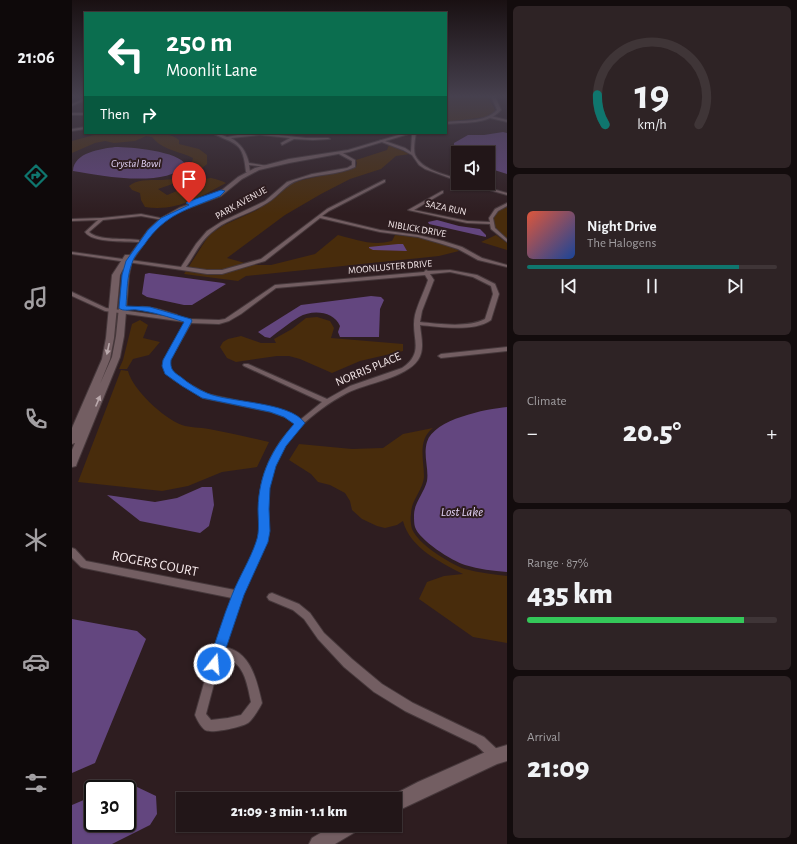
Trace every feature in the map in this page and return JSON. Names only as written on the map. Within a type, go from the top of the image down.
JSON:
[{"type":"street","points":[[220,135],[239,145],[244,150],[248,164],[248,172]]},
{"type":"street","points":[[227,138],[250,135]]},
{"type":"street","points":[[273,135],[311,140],[328,139]]},
{"type":"street","points":[[126,261],[136,242],[161,218],[219,195],[248,172],[266,166],[303,158],[340,153],[401,135]]},
{"type":"street","points":[[413,154],[414,135]]},
{"type":"street","points":[[282,144],[293,138]]},
{"type":"street","points":[[381,141],[404,149],[413,154],[420,164],[426,168],[451,177]]},
{"type":"street","name":"PARK AVENUE","points":[[182,269],[202,239],[209,232],[225,222],[259,206],[273,197],[288,183],[297,179],[348,169],[354,166],[354,161],[340,153]]},
{"type":"street","points":[[248,164],[266,166]]},
{"type":"street","points":[[72,253],[215,273],[263,260],[328,210],[384,181]]},
{"type":"street","points":[[492,190],[507,194]]},
{"type":"street","name":"SAZA RUN","points":[[442,192],[410,210],[466,222],[491,223]]},
{"type":"street","points":[[507,204],[496,210],[493,214],[491,223],[498,234],[507,241]]},
{"type":"street","points":[[72,220],[141,215],[161,218]]},
{"type":"street","name":"NIBLICK DRIVE","points":[[320,217],[380,231],[418,236],[441,242],[460,248],[480,259],[507,266]]},
{"type":"street","points":[[72,440],[82,426],[116,357],[119,310],[116,275],[161,218]]},
{"type":"street","points":[[102,219],[87,232],[92,237],[136,242]]},
{"type":"street","name":"MOONLUSTER DRIVE","points":[[119,310],[162,318],[214,322],[227,320],[275,287],[450,271],[475,276],[493,285],[496,294],[488,320],[485,322],[468,325],[418,323]]},
{"type":"street","name":"NORRIS PLACE","points":[[218,651],[234,656],[247,667],[257,703],[244,719],[228,724],[208,726],[200,714],[218,651],[238,595],[262,542],[265,527],[263,509],[265,488],[271,466],[282,444],[300,423],[327,402],[346,391],[400,371],[413,364],[419,350],[418,315],[431,280],[426,272]]},
{"type":"street","points":[[72,294],[98,307],[119,310]]},
{"type":"street","name":"MOONLUSTER DRIVE","points":[[119,310],[131,307],[151,310],[189,321]]},
{"type":"street","points":[[146,314],[151,310]]},
{"type":"street","points":[[189,321],[167,360],[166,366],[168,372],[205,396],[272,410],[287,415],[300,423]]},
{"type":"street","points":[[441,356],[507,349]]},
{"type":"street","points":[[246,365],[327,402]]},
{"type":"street","points":[[72,463],[82,426]]},
{"type":"street","name":"ROGERS COURT","points":[[72,552],[84,564],[238,595]]},
{"type":"street","points":[[272,597],[296,607],[307,616],[321,636],[348,663],[378,688],[410,708],[480,741],[501,755]]},
{"type":"street","points":[[402,799],[501,755]]},
{"type":"street","points":[[318,844],[339,832]]},
{"type":"shaded area","points":[[93,135],[169,135],[179,140],[179,144],[199,149],[207,155],[207,164],[190,178],[158,189],[167,195],[208,178],[226,183],[197,198],[177,205],[156,208],[145,207],[141,200],[140,193],[132,190],[129,186],[135,182],[169,180],[184,175],[190,169],[193,158],[166,148],[152,137],[146,136],[135,141],[114,143],[105,141],[95,143],[72,153],[72,141]]},
{"type":"shaded area","points":[[389,145],[410,154],[396,156],[381,169],[350,179],[321,194],[285,215],[227,258],[252,265],[271,265],[315,254],[338,235],[371,243],[392,241],[395,235],[411,236],[437,241],[459,251],[439,256],[246,276],[238,281],[184,274],[209,235],[224,225],[257,210],[290,184],[352,169],[356,167],[356,160],[387,150]]},
{"type":"shaded area","points":[[507,205],[507,240],[495,228],[493,219],[498,211]]},
{"type":"shaded area","points":[[496,235],[507,243],[507,250],[481,242]]},
{"type":"shaded area","points":[[317,317],[330,321],[334,328],[331,338],[403,344],[403,351],[360,361],[332,373],[300,359],[289,356],[277,356],[236,362],[227,358],[220,347],[223,342],[228,339],[241,336],[261,343],[276,343],[274,339],[292,329],[306,318]]},
{"type":"shaded area","points":[[140,320],[148,325],[143,338],[160,342],[149,355],[133,359],[127,369],[119,369],[123,360],[132,324]]},
{"type":"shaded area","points":[[121,370],[128,371],[142,395],[158,410],[182,425],[209,429],[269,442],[257,467],[222,472],[188,486],[162,491],[78,482]]},
{"type":"shaded area","points":[[433,428],[428,433],[423,444],[422,451],[424,477],[422,486],[413,504],[411,519],[412,529],[415,535],[427,547],[443,558],[465,569],[507,576],[507,643],[473,637],[419,599],[427,582],[444,576],[463,574],[436,559],[419,546],[412,539],[403,521],[397,525],[385,528],[362,519],[352,510],[350,501],[345,493],[330,485],[318,482],[311,474],[289,460],[299,444],[352,449],[383,448],[403,434]]},
{"type":"water","points":[[467,135],[507,135],[507,174],[495,170],[495,146],[454,146],[454,143]]},
{"type":"water","name":"Crystal Bowl","points":[[115,147],[142,149],[164,153],[182,160],[186,165],[177,172],[149,178],[116,177],[73,171],[78,160],[83,156],[96,150]]},
{"type":"water","points":[[437,220],[459,226],[480,229],[486,237],[429,224],[428,222]]},
{"type":"water","points":[[403,244],[407,251],[373,250],[369,248],[369,247]]},
{"type":"water","points":[[149,273],[226,284],[192,305],[184,305],[147,297],[142,294],[145,274]]},
{"type":"water","points":[[371,296],[381,297],[384,300],[380,309],[379,337],[340,337],[338,332],[340,326],[337,321],[328,314],[316,312],[304,314],[270,338],[265,337],[258,332],[301,305]]},
{"type":"water","name":"Lost Lake","points":[[507,407],[507,572],[486,570],[465,565],[445,555],[429,544],[418,532],[415,526],[414,511],[427,481],[426,447],[432,434],[450,421],[474,413]]},
{"type":"water","points":[[202,487],[212,487],[214,505],[209,526],[200,533],[140,521],[107,495],[155,502],[177,498]]},
{"type":"water","points":[[72,619],[137,631],[146,639],[95,763],[72,773]]},
{"type":"water","points":[[136,786],[156,796],[157,814],[150,825],[136,832]]},
{"type":"water","points":[[84,800],[84,832],[136,832],[112,844],[72,844],[72,805]]},
{"type":"route","points":[[189,203],[223,191],[219,195],[173,213],[163,219],[150,231],[129,261],[125,275],[122,308],[131,307],[150,309],[189,321],[167,360],[166,366],[168,372],[176,379],[205,396],[272,410],[287,415],[300,423],[282,444],[271,466],[265,488],[263,509],[265,531],[262,542],[238,595],[214,664]]}]
